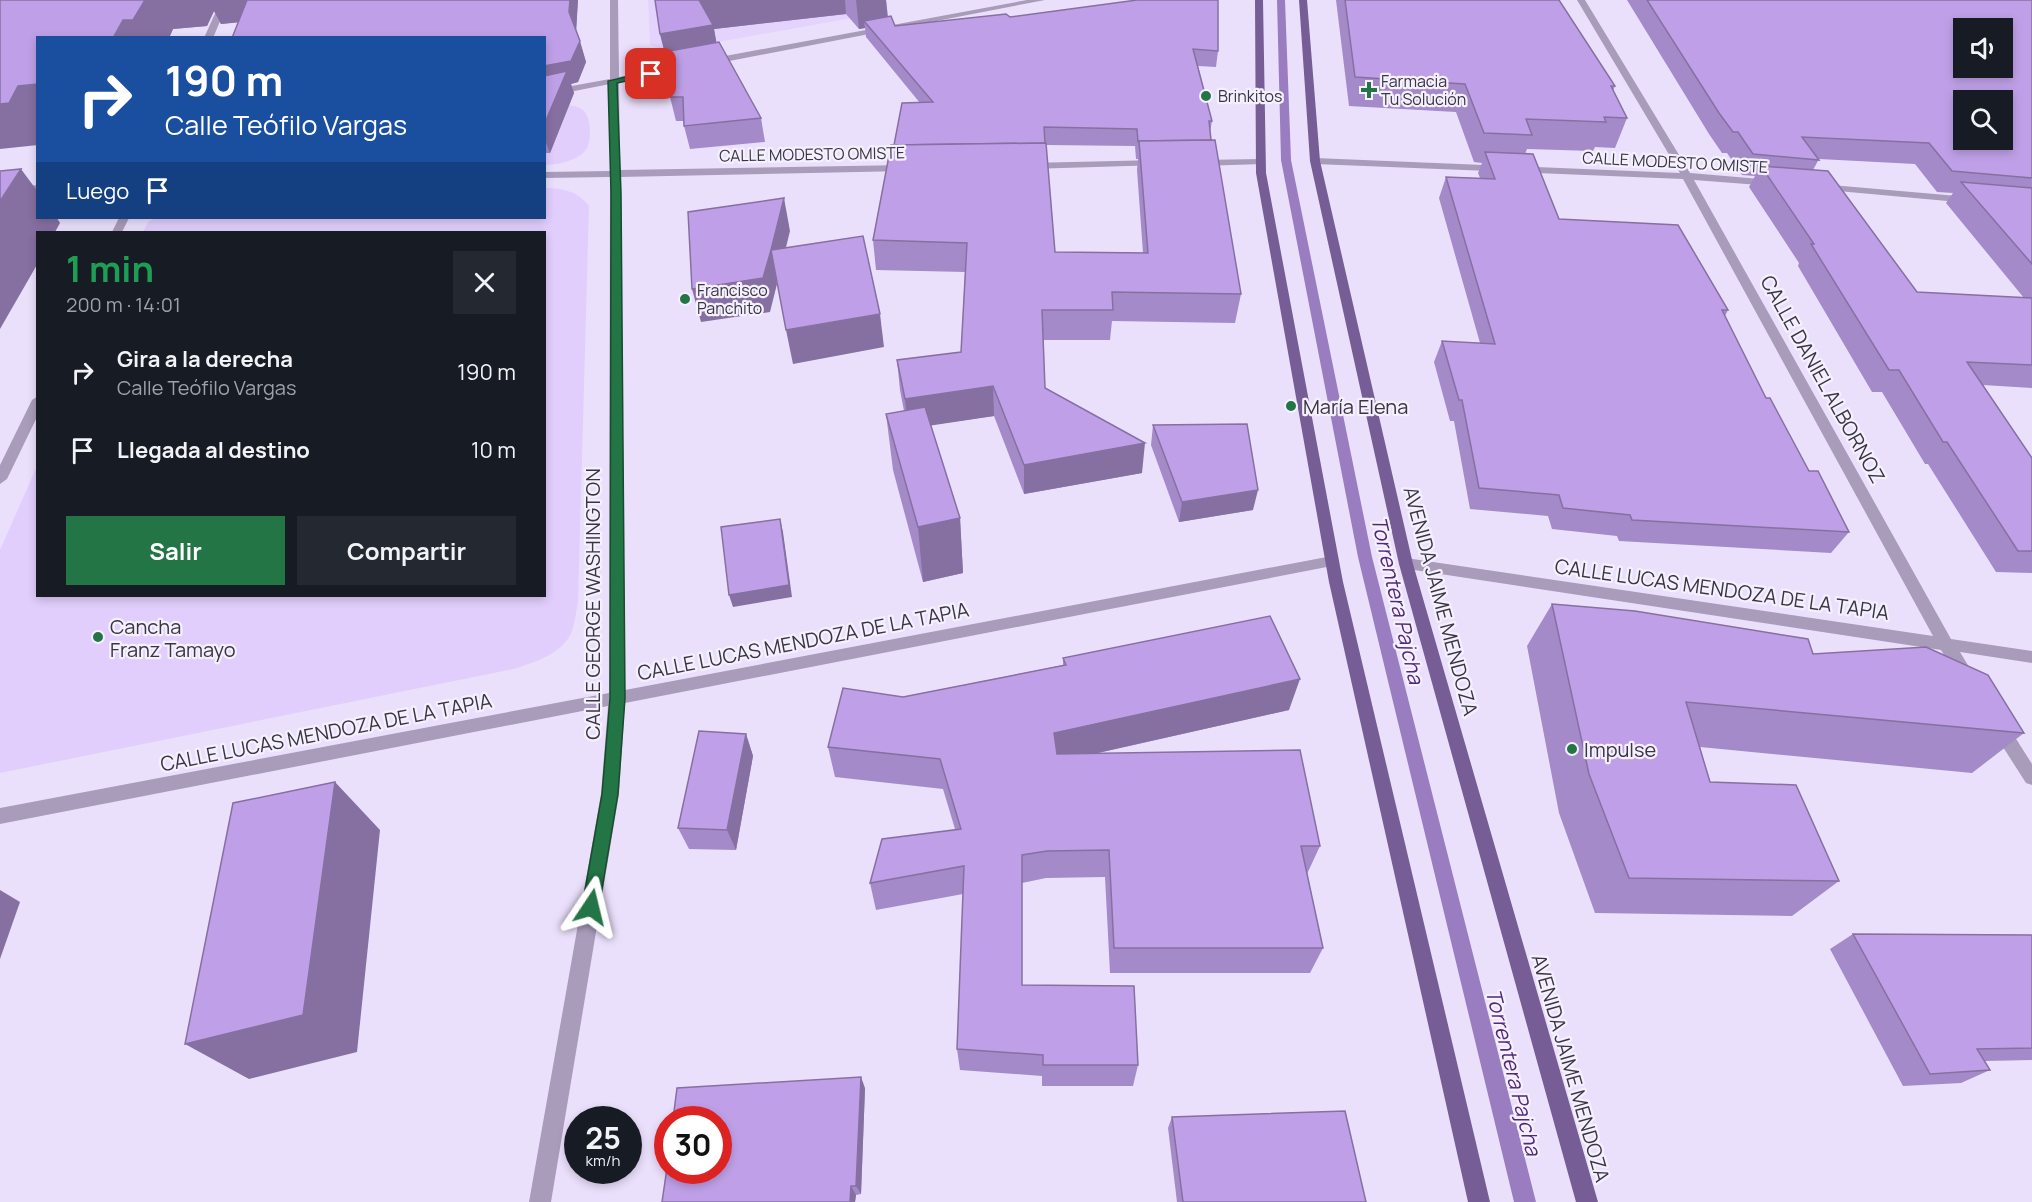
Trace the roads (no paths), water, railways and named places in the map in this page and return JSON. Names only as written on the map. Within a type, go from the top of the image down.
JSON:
[{"type":"main road","points":[[1250,0],[1259,4],[1260,162],[1332,561],[1479,1202]]},
{"type":"main road","name":"AVENIDA JAIME MENDOZA","points":[[1303,0],[1315,161],[1406,564],[1587,1202]]},
{"type":"street","points":[[209,36],[225,0]]},
{"type":"street","name":"CALLE GEORGE WASHINGTON","points":[[540,1202],[610,794],[617,698],[615,173],[612,81],[614,0]]},
{"type":"street","points":[[546,94],[1041,0]]},
{"type":"street","name":"CALLE DANIEL ALBORNOZ","points":[[1581,0],[1687,176],[1945,643],[1976,691]]},
{"type":"street","name":"CALLE MODESTO OMISTE","points":[[1315,161],[1687,176],[1782,184]]},
{"type":"street","points":[[1189,163],[1260,162]]},
{"type":"street","points":[[1021,166],[1165,163]]},
{"type":"street","name":"CALLE MODESTO OMISTE","points":[[546,175],[914,168]]},
{"type":"street","points":[[1806,186],[1984,201]]},
{"type":"street","points":[[0,192],[36,188]]},
{"type":"street","points":[[0,479],[36,404]]},
{"type":"street","name":"CALLE LUCAS MENDOZA DE LA TAPIA","points":[[0,816],[1332,561]]},
{"type":"street","name":"CALLE LUCAS MENDOZA DE LA TAPIA","points":[[1406,564],[2032,657]]},
{"type":"street","points":[[1988,710],[2032,778]]},
{"type":"waterway","name":"Torrentera Pajcha","points":[[1281,0],[1286,160],[1365,557],[1525,1202]]},
{"type":"place","name":"Farmacia Tu Solución","points":[[1369,90]]},
{"type":"place","name":"Brinkitos","points":[[1206,96]]},
{"type":"place","name":"Francisco Panchito","points":[[685,299]]},
{"type":"place","name":"María Elena","points":[[1291,406]]},
{"type":"place","name":"Cancha Franz Tamayo","points":[[98,637]]},
{"type":"place","name":"Impulse","points":[[1572,749]]}]
